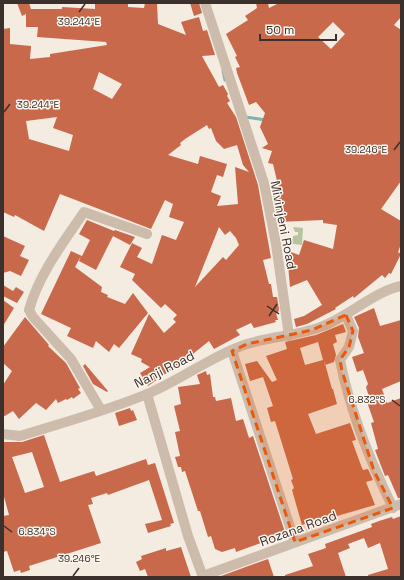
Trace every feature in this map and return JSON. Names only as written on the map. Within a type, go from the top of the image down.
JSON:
[{"type":"street","name":"Mivinjeni Road","points":[[205,3],[264,183],[276,244],[289,336]]},
{"type":"street","points":[[101,410],[71,359],[33,317],[29,310],[34,292],[52,260],[84,212],[148,234]]},
{"type":"street","points":[[289,336],[323,326],[346,315],[392,287],[401,286]]},
{"type":"street","points":[[346,315],[353,331],[349,347],[340,360],[342,371],[359,428],[372,464],[397,506]]},
{"type":"street","name":"Nanji Road","points":[[3,434],[20,436],[101,410],[147,394],[207,362],[247,344],[289,336]]},
{"type":"street","points":[[232,351],[295,542]]},
{"type":"street","points":[[147,394],[188,536],[203,577]]},
{"type":"street","name":"Rozana Road","points":[[203,577],[295,542],[397,506]]},
{"type":"highlighted area","points":[[346,315],[353,331],[349,347],[340,360],[342,371],[374,471],[393,508],[295,542],[232,351],[247,344],[312,330]]},
{"type":"green space","points":[[293,227],[303,228],[302,245],[286,243],[291,238],[293,239],[293,236],[298,235],[298,232],[295,232]]},
{"type":"building","points":[[17,3],[29,3],[31,9],[62,9],[62,7],[95,9],[95,3],[128,3],[128,7],[144,8],[145,3],[157,3],[158,24],[186,35],[181,22],[199,17],[203,31],[207,30],[215,55],[202,56],[219,87],[223,85],[228,94],[227,96],[230,101],[227,103],[236,117],[258,185],[271,258],[263,260],[269,284],[271,284],[273,297],[277,297],[279,309],[278,313],[276,313],[278,320],[275,320],[276,322],[254,328],[251,323],[236,330],[240,335],[214,349],[209,341],[194,354],[148,386],[140,373],[150,367],[141,362],[142,359],[131,354],[149,314],[164,333],[176,322],[173,319],[177,315],[165,304],[161,308],[132,280],[135,274],[120,267],[132,243],[142,248],[137,257],[152,264],[162,235],[176,240],[184,222],[169,217],[173,204],[165,200],[151,229],[60,194],[44,231],[15,215],[14,217],[3,212],[3,29],[10,28],[10,44],[31,46],[30,59],[50,57],[50,54],[107,45],[106,42],[37,37],[38,27],[26,27],[26,14],[22,16]],"holes":[[[99,72],[122,84],[112,99],[93,89]],[[57,117],[53,128],[73,135],[69,151],[29,139],[26,121]],[[207,125],[209,129],[211,128],[216,141],[224,149],[237,145],[243,165],[249,172],[235,167],[238,204],[217,206],[221,196],[211,192],[217,175],[223,177],[227,164],[200,156],[198,164],[168,155],[181,145],[180,143]],[[219,227],[225,235],[230,231],[236,238],[239,245],[226,260],[223,257],[195,287]]]},
{"type":"building","points":[[190,3],[199,3],[202,13],[194,16]]},
{"type":"building","points":[[256,3],[268,3],[269,8],[279,3],[401,3],[401,17],[394,25],[401,30],[401,181],[381,209],[401,221],[401,244],[398,252],[401,254],[391,274],[389,273],[385,278],[382,275],[354,298],[353,296],[335,308],[336,309],[307,324],[296,327],[294,319],[304,316],[322,305],[307,280],[290,287],[288,264],[291,252],[299,255],[304,240],[333,249],[337,225],[323,223],[323,220],[278,222],[272,190],[279,189],[273,164],[268,163],[272,151],[262,148],[268,144],[260,127],[265,113],[256,102],[249,105],[237,73],[236,68],[240,67],[235,57],[237,56],[226,34],[248,20],[245,16],[257,8]],"holes":[[[333,22],[345,34],[331,49],[318,37]]]},
{"type":"building","points":[[87,220],[114,231],[115,230],[135,237],[130,245],[113,236],[96,270],[79,261],[81,256],[75,267],[102,287],[101,292],[108,295],[107,297],[125,304],[133,293],[148,313],[119,348],[114,344],[109,352],[96,341],[93,348],[67,336],[71,328],[41,314],[71,251],[82,256],[90,240],[79,234]]},
{"type":"building","points":[[3,236],[25,246],[20,256],[29,260],[21,276],[10,271],[3,273]]},
{"type":"building","points":[[3,285],[13,291],[16,287],[24,292],[17,303],[3,296]]},
{"type":"building","points":[[3,300],[14,308],[3,326]]},
{"type":"building","points":[[374,308],[380,326],[401,320],[401,381],[382,389],[387,403],[401,398],[401,498],[398,498],[388,475],[385,476],[375,450],[378,449],[371,423],[374,422],[366,399],[369,397],[366,387],[368,384],[363,370],[357,372],[352,357],[364,353],[358,337],[359,328],[354,317]]},
{"type":"building","points":[[25,317],[49,345],[48,346],[66,363],[80,388],[78,389],[81,393],[73,399],[72,397],[58,403],[56,399],[46,410],[36,403],[19,419],[13,411],[3,417],[3,385],[12,371],[3,363],[3,347]]},
{"type":"building","points":[[343,324],[346,332],[335,335],[337,342],[333,344],[336,355],[334,362],[325,365],[337,404],[308,414],[316,434],[350,423],[356,440],[352,441],[362,468],[363,470],[368,469],[373,480],[366,482],[375,505],[330,518],[329,515],[302,525],[292,490],[294,488],[291,480],[293,479],[275,421],[271,422],[267,408],[273,406],[263,377],[250,381],[245,364],[257,361],[272,382],[277,380],[266,356],[287,349],[285,342],[316,335]],"holes":[[[318,342],[323,360],[305,365],[300,348]]]},
{"type":"building","points":[[85,364],[108,391],[107,392],[93,384],[83,366]]},
{"type":"building","points":[[206,371],[207,375],[210,374],[213,397],[215,397],[216,401],[231,398],[236,421],[243,419],[249,438],[253,436],[285,532],[283,535],[236,552],[235,548],[222,552],[215,549],[211,536],[208,537],[200,511],[198,511],[185,471],[182,472],[181,467],[178,467],[175,457],[180,456],[175,432],[180,431],[174,406],[181,404],[178,387],[200,384],[197,375]]},
{"type":"building","points":[[130,408],[131,411],[133,410],[137,420],[119,426],[115,413]]},
{"type":"building","points":[[44,435],[60,482],[94,471],[96,476],[146,459],[148,465],[155,463],[174,523],[170,524],[171,526],[148,533],[145,524],[162,520],[149,480],[108,495],[107,493],[91,498],[93,504],[88,505],[101,543],[29,566],[30,570],[21,573],[20,570],[14,572],[7,551],[3,552],[3,516],[9,515],[3,493],[3,442],[22,442]],"holes":[[[32,452],[44,487],[25,493],[12,457]]]},
{"type":"building","points":[[401,516],[401,577],[368,577],[368,575],[388,569],[380,543],[368,548],[364,538],[348,544],[350,548],[338,553],[346,577],[285,577],[285,575],[313,566],[308,554],[326,548],[325,544],[372,527],[371,524],[379,521]]},
{"type":"building","points":[[181,547],[191,577],[148,577],[145,569],[140,571],[136,562],[142,559],[141,556],[166,548],[166,551]]},
{"type":"building","points":[[268,559],[274,577],[221,577],[221,576]]},
{"type":"waterway","points":[[223,71],[225,80]]},
{"type":"waterway","points":[[245,117],[266,120]]}]
